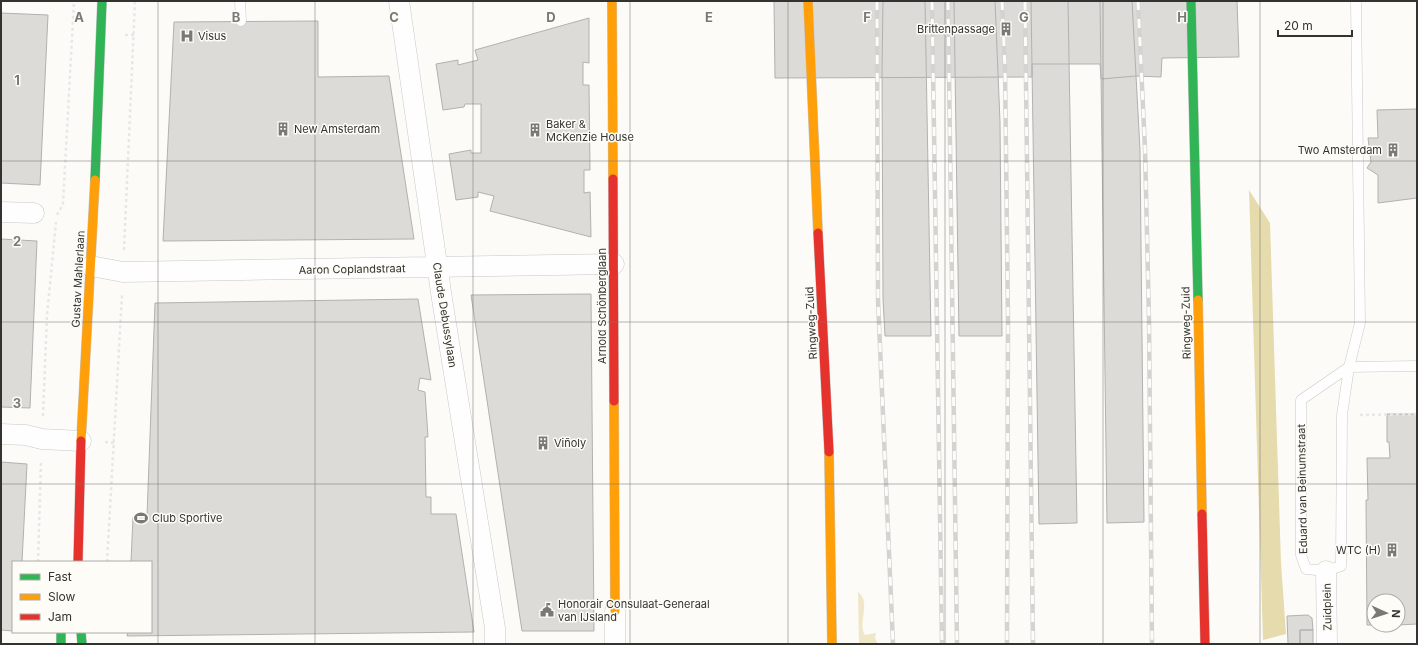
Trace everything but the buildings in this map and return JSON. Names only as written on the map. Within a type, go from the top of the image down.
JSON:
[{"type":"main road","name":"Gustav Mahlerlaan","points":[[78,561],[81,441],[91,266],[102,1]]},
{"type":"main road","name":"Arnold Schönberglaan","points":[[612,1],[614,611]]},
{"type":"main road","name":"Ringweg-Zuid","points":[[808,1],[815,184],[829,462],[832,644]]},
{"type":"main road","name":"Ringweg-Zuid","points":[[1191,1],[1205,644]]},
{"type":"main road","points":[[61,633],[61,644]]},
{"type":"main road","points":[[81,633],[82,644]]},
{"type":"street","name":"Claude Debussylaan","points":[[399,1],[438,268],[495,636]]},
{"type":"street","points":[[1,212],[34,213]]},
{"type":"street","name":"Aaron Coplandstraat","points":[[91,266],[123,272],[614,264]]},
{"type":"street","points":[[1,434],[42,439],[81,441]]},
{"type":"street","name":"Zuidplein","points":[[1326,571],[1327,644]]},
{"type":"street","points":[[614,611],[615,644]]},
{"type":"lane","points":[[240,1],[241,22]]},
{"type":"lane","points":[[1326,571],[1341,566],[1342,415],[1349,367],[1360,322],[1356,1]]},
{"type":"lane","points":[[1349,367],[1417,366]]},
{"type":"lane","name":"Eduard van Beinumstraat","points":[[1326,571],[1306,569],[1301,555],[1301,400],[1349,367]]},
{"type":"path","points":[[38,561],[47,315],[57,215],[63,204],[74,1]]},
{"type":"path","points":[[1342,415],[1417,414]]},
{"type":"shaded area","points":[[1249,190],[1270,223],[1281,563],[1286,634],[1263,640]]},
{"type":"shaded area","points":[[858,592],[864,601],[863,630],[865,635],[876,633],[875,638],[878,644],[859,644]]},
{"type":"railway","points":[[877,1],[878,300],[893,644]]},
{"type":"railway","points":[[932,1],[942,644]]},
{"type":"railway","points":[[948,1],[957,644]]},
{"type":"railway","points":[[1002,1],[1005,68],[1008,320],[1007,644]]},
{"type":"railway","points":[[1025,1],[1033,644]]},
{"type":"railway","points":[[1138,1],[1145,149],[1149,320],[1152,644]]},
{"type":"traffic: fast","points":[[95,180],[102,1]]},
{"type":"traffic: fast","points":[[1191,1],[1198,300]]},
{"type":"traffic: fast","points":[[61,633],[61,644]]},
{"type":"traffic: fast","points":[[81,633],[82,644]]},
{"type":"traffic: slow","points":[[612,1],[613,179]]},
{"type":"traffic: slow","points":[[808,1],[818,233]]},
{"type":"traffic: slow","points":[[81,441],[95,180]]},
{"type":"traffic: slow","points":[[1198,300],[1202,514]]},
{"type":"traffic: slow","points":[[614,401],[615,611]]},
{"type":"traffic: slow","points":[[829,452],[832,644]]},
{"type":"traffic: jam","points":[[613,179],[614,401]]},
{"type":"traffic: jam","points":[[818,233],[829,452]]},
{"type":"traffic: jam","points":[[78,561],[81,441]]},
{"type":"traffic: jam","points":[[1202,514],[1205,644]]},
{"type":"place","name":"Brittenpassage","points":[[1006,29]]},
{"type":"place","name":"Visus","points":[[187,36]]},
{"type":"place","name":"New Amsterdam","points":[[283,129]]},
{"type":"place","name":"Baker & McKenzie House","points":[[535,130]]},
{"type":"place","name":"Two Amsterdam","points":[[1393,150]]},
{"type":"place","name":"Viñoly","points":[[543,443]]},
{"type":"place","name":"Club Sportive","points":[[141,518]]},
{"type":"place","name":"WTC (H)","points":[[1392,550]]},
{"type":"place","name":"Honorair Consulaat-Generaal van IJsland","points":[[547,610]]}]
